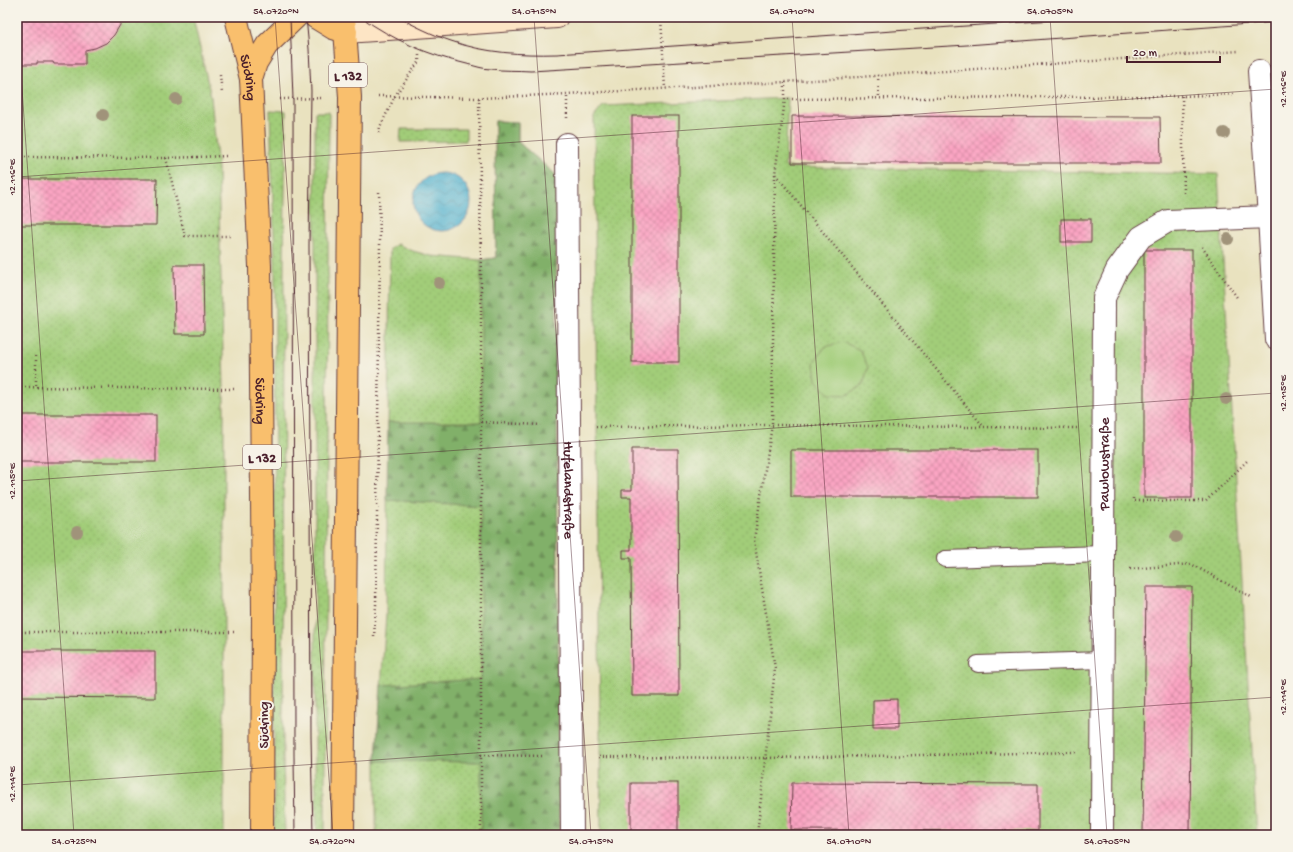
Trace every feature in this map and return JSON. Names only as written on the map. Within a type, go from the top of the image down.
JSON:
[{"type":"main road","name":"Südring","points":[[236,17],[251,89],[260,266],[263,612],[262,835]]},
{"type":"main road","name":"L 132","points":[[251,89],[256,63],[267,45],[296,17]]},
{"type":"main road","points":[[315,17],[333,28],[345,24],[418,28],[557,17]]},
{"type":"main road","name":"L 132","points":[[343,835],[350,97],[345,24]]},
{"type":"street","points":[[1259,71],[1276,339]]},
{"type":"street","name":"Hufelandstraße","points":[[567,144],[572,835]]},
{"type":"street","name":"Pawlowstraße","points":[[1102,835],[1104,298],[1117,270],[1141,237],[1168,221],[1269,216]]},
{"type":"lane","points":[[946,559],[1103,563]]},
{"type":"lane","points":[[978,664],[1102,660]]},
{"type":"path","points":[[661,17],[665,89]]},
{"type":"path","points":[[378,138],[380,127],[395,96],[420,61],[418,28]]},
{"type":"path","points":[[251,89],[350,97],[395,96],[479,98],[784,82],[1242,51]]},
{"type":"path","points":[[878,75],[879,98]]},
{"type":"path","points":[[757,835],[776,668],[754,540],[772,425],[775,174],[785,99],[784,82]]},
{"type":"path","points":[[785,99],[1182,96],[1260,93]]},
{"type":"path","points":[[1182,96],[1184,220]]},
{"type":"path","points":[[479,98],[481,835]]},
{"type":"path","points":[[17,157],[166,158],[230,156]]},
{"type":"path","points":[[166,158],[185,236],[232,236]]},
{"type":"path","points":[[775,174],[984,427]]},
{"type":"path","points":[[374,644],[377,573],[380,243],[379,190]]},
{"type":"path","points":[[1201,246],[1238,299]]},
{"type":"path","points":[[36,356],[36,388]]},
{"type":"path","points":[[17,387],[237,389]]},
{"type":"path","points":[[481,422],[568,427],[772,425],[1104,429]]},
{"type":"path","points":[[1133,494],[1132,501],[1206,501],[1247,461]]},
{"type":"path","points":[[1103,563],[1191,564],[1253,598]]},
{"type":"path","points":[[17,632],[235,632]]},
{"type":"path","points":[[481,755],[765,758],[1102,751]]},
{"type":"green space","points":[[17,17],[193,17],[211,97],[218,169],[224,388],[224,835],[17,835]]},
{"type":"green space","points":[[788,98],[785,167],[1218,174],[1257,835],[601,835],[594,117],[603,106]]},
{"type":"green space","points":[[270,110],[286,111],[284,270],[283,757],[285,835],[274,835],[275,263]]},
{"type":"green space","points":[[315,112],[329,112],[325,835],[317,835],[315,760]]},
{"type":"green space","points":[[495,121],[518,122],[518,142],[556,175],[559,835],[376,835],[376,761],[386,614],[390,249],[397,244],[413,251],[431,256],[481,260],[496,258]]},
{"type":"green space","points":[[495,121],[518,122],[518,142],[556,175],[559,835],[481,835],[481,762],[376,761],[381,685],[481,679],[481,506],[387,500],[388,422],[481,422],[481,260],[496,258]]},
{"type":"green space","points":[[401,129],[466,129],[466,141],[400,142]]},
{"type":"green space","points":[[843,342],[860,350],[868,367],[863,385],[847,395],[829,394],[816,380],[814,362],[825,347]]},
{"type":"water","points":[[442,173],[453,175],[466,186],[469,191],[471,202],[469,213],[458,226],[453,229],[442,231],[431,229],[418,218],[415,213],[413,202],[415,191],[426,178],[431,175]]},
{"type":"building","points":[[17,17],[121,17],[120,25],[114,35],[106,43],[95,48],[85,50],[85,64],[54,64],[53,62],[37,62],[37,64],[17,64]]},
{"type":"building","points":[[632,116],[679,116],[679,362],[632,362]]},
{"type":"building","points":[[792,116],[1160,117],[1161,163],[792,163]]},
{"type":"building","points":[[17,179],[157,179],[156,225],[17,225]]},
{"type":"building","points":[[1061,219],[1091,219],[1091,242],[1061,242]]},
{"type":"building","points":[[1144,250],[1192,250],[1192,498],[1144,498]]},
{"type":"building","points":[[174,265],[203,265],[204,334],[175,334]]},
{"type":"building","points":[[17,415],[156,415],[156,462],[17,462]]},
{"type":"building","points":[[632,449],[678,449],[679,696],[632,696],[631,558],[623,558],[623,550],[631,550],[631,497],[622,497],[622,490],[632,490]]},
{"type":"building","points":[[791,450],[1038,450],[1038,497],[791,497]]},
{"type":"building","points":[[1146,587],[1192,587],[1190,833],[1143,833]]},
{"type":"building","points":[[17,651],[155,651],[155,698],[17,697]]},
{"type":"building","points":[[897,699],[897,729],[873,729],[873,700]]},
{"type":"building","points":[[631,783],[678,783],[678,835],[631,835]]},
{"type":"building","points":[[792,783],[1038,784],[1038,831],[791,830]]},
{"type":"tram line","points":[[290,17],[293,99],[295,835]]},
{"type":"tram line","points":[[306,17],[311,91],[309,245],[311,736],[313,835]]},
{"type":"tram line","points":[[361,17],[398,40],[438,56],[485,68],[531,71],[967,45],[1276,22]]},
{"type":"tram line","points":[[398,17],[444,39],[464,45],[490,51],[544,54],[1098,17]]}]
